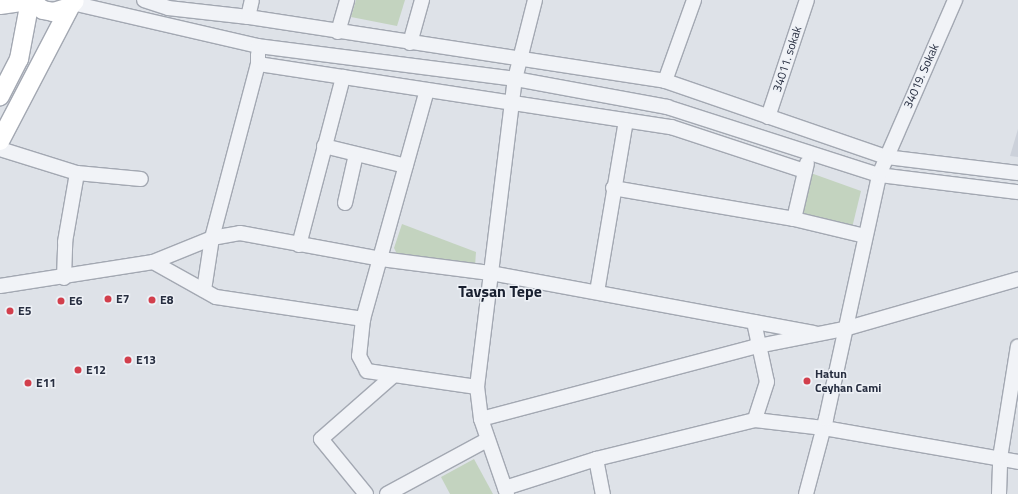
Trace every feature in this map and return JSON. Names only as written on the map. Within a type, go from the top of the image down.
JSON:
[{"type":"main road","points":[[0,96],[19,59],[30,0]]},
{"type":"main road","points":[[0,5],[30,0],[43,10],[53,12],[74,2]]},
{"type":"main road","points":[[0,141],[74,2]]},
{"type":"street","points":[[144,0],[168,8],[248,17],[519,60],[665,81],[768,117],[887,155],[1018,173]]},
{"type":"street","points":[[248,17],[252,0]]},
{"type":"street","points":[[338,32],[347,0]]},
{"type":"street","points":[[410,43],[422,0]]},
{"type":"street","points":[[535,0],[515,79],[477,387],[481,419],[506,491],[596,459],[755,420],[824,428],[1018,462]]},
{"type":"street","points":[[665,81],[694,0]]},
{"type":"street","name":"34011. sokak","points":[[768,117],[807,0]]},
{"type":"street","name":"34019. Sokak","points":[[806,494],[824,428],[844,329],[879,175],[955,0]]},
{"type":"street","points":[[74,2],[258,46],[515,79],[667,107],[879,175],[1018,192]]},
{"type":"street","points":[[204,290],[212,238],[258,64],[258,46]]},
{"type":"street","points":[[258,64],[671,127],[805,171]]},
{"type":"street","points":[[299,245],[343,78]]},
{"type":"street","points":[[427,90],[363,319],[359,356],[367,371],[477,387]]},
{"type":"street","points":[[597,292],[613,188],[626,120]]},
{"type":"street","points":[[324,146],[406,166]]},
{"type":"street","points":[[0,149],[77,173],[141,180]]},
{"type":"street","points":[[794,219],[809,152]]},
{"type":"street","points":[[344,203],[356,154]]},
{"type":"street","points":[[64,278],[65,242],[77,173]]},
{"type":"street","points":[[613,188],[794,219],[865,236]]},
{"type":"street","points":[[0,286],[64,278],[153,262],[212,238],[240,233],[381,259],[490,273],[813,333]]},
{"type":"street","points":[[153,262],[216,297],[363,319]]},
{"type":"street","points":[[481,419],[759,346],[813,333],[844,329],[1018,279]]},
{"type":"street","points":[[754,322],[767,382],[755,420]]},
{"type":"street","points":[[999,494],[1000,458],[1018,346]]},
{"type":"street","points":[[366,494],[321,439],[394,374]]},
{"type":"street","points":[[387,494],[404,490],[488,440]]},
{"type":"street","points":[[596,459],[603,494]]},
{"type":"shaded area","points":[[1018,129],[1018,157],[1010,156]]},
{"type":"green space","points":[[356,0],[405,0],[397,26],[351,17]]},
{"type":"green space","points":[[808,172],[861,191],[852,228],[797,217]]},
{"type":"green space","points":[[402,224],[476,252],[475,266],[397,254],[394,248]]},
{"type":"green space","points":[[474,459],[493,494],[450,494],[441,477]]},
{"type":"place","name":"E7","points":[[108,299]]},
{"type":"place","name":"E8","points":[[152,300]]},
{"type":"place","name":"E6","points":[[61,301]]},
{"type":"place","name":"E5","points":[[10,311]]},
{"type":"place","name":"E13","points":[[128,360]]},
{"type":"place","name":"E12","points":[[78,370]]},
{"type":"place","name":"Hatun Ceyhan Cami","points":[[807,381]]},
{"type":"place","name":"E11","points":[[28,383]]},
{"type":"district","name":"Tavşan Tepe","points":[[500,291]]}]
